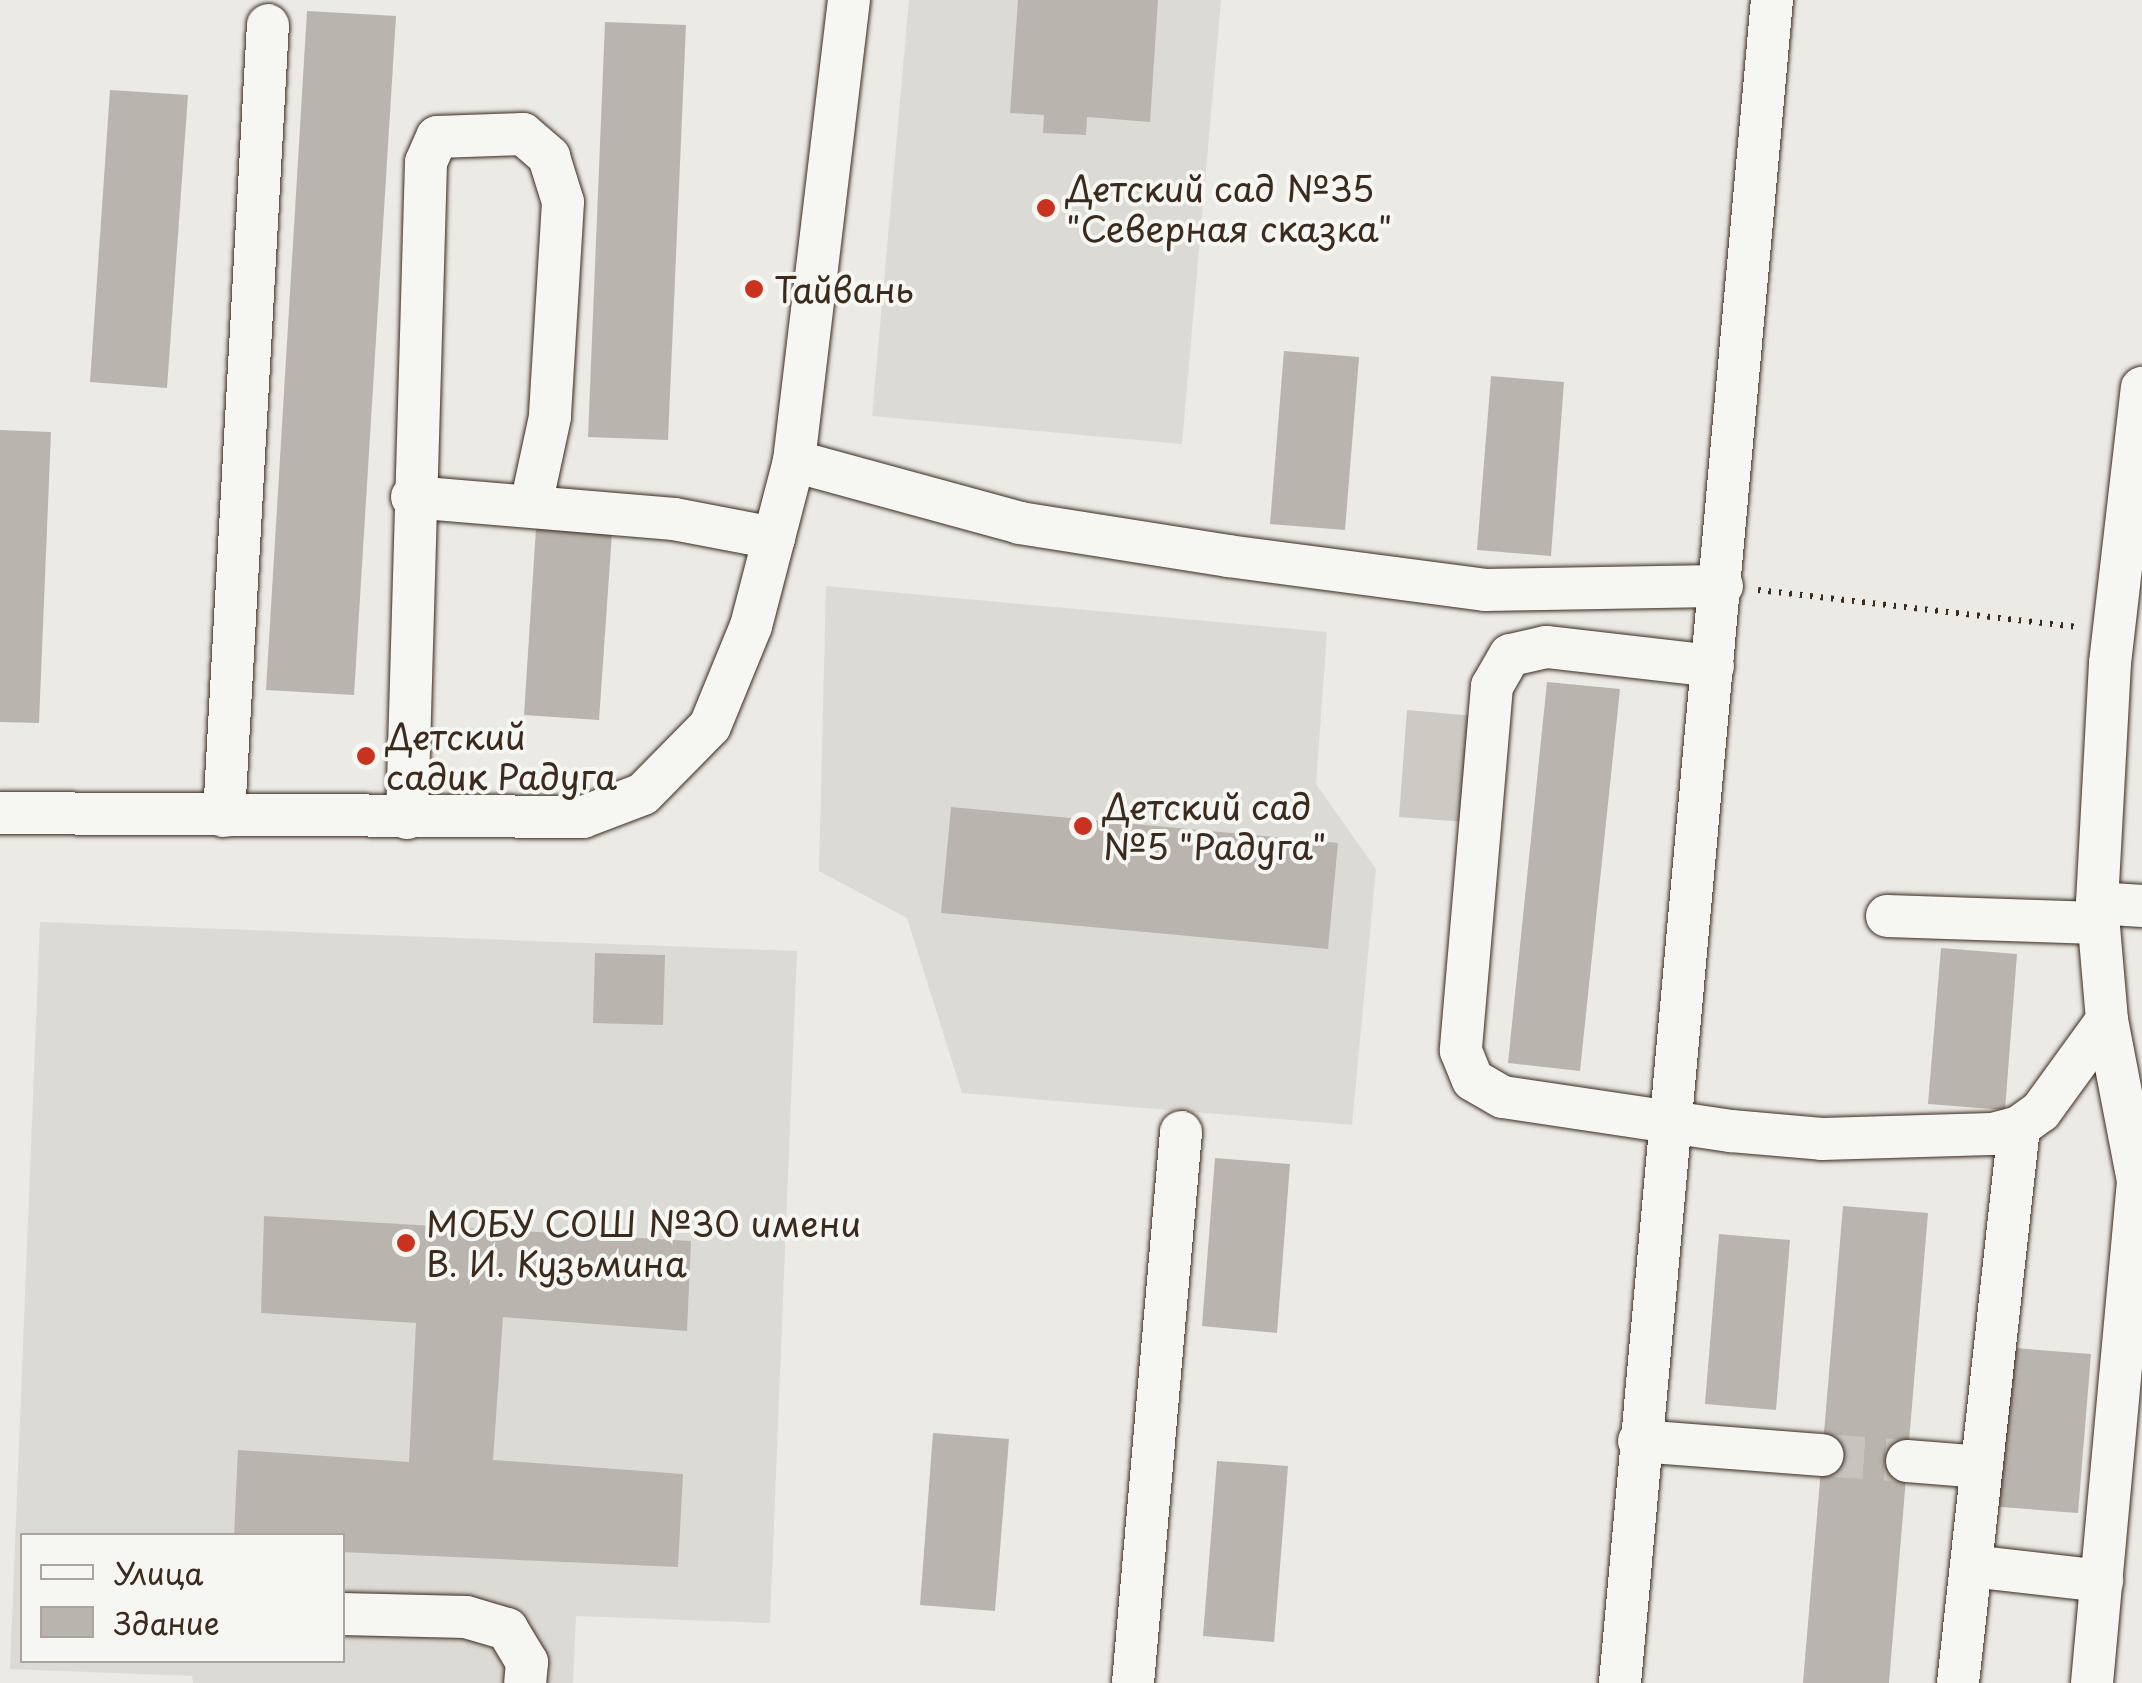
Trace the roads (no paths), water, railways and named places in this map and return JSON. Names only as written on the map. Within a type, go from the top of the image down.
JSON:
[{"type":"street","points":[[0,814],[584,817],[643,794],[710,726],[750,626],[794,461],[848,0]]},
{"type":"street","points":[[1620,1683],[1772,0]]},
{"type":"street","points":[[224,816],[268,25]]},
{"type":"street","points":[[408,818],[412,498],[426,162],[437,137],[471,131],[523,134],[549,157],[563,202],[550,417],[531,506]]},
{"type":"street","points":[[2092,1683],[2138,1181],[2107,1020],[2097,913],[2142,388]]},
{"type":"street","points":[[794,461],[1020,523],[1228,556],[1485,590],[1722,586]]},
{"type":"street","points":[[412,498],[674,519],[774,538]]},
{"type":"street","points":[[1713,666],[1546,646],[1510,655],[1492,686],[1461,1051],[1472,1080],[1503,1098],[1822,1139],[1993,1134],[2020,1127],[2067,1081],[2107,1020]]},
{"type":"street","points":[[1887,916],[2097,913],[2142,906]]},
{"type":"street","points":[[1958,1683],[2020,1127]]},
{"type":"street","points":[[1133,1683],[1181,1132]]},
{"type":"street","points":[[1639,1442],[1822,1456]]},
{"type":"street","points":[[1907,1461],[1982,1467]]},
{"type":"street","points":[[1970,1566],[2102,1580]]},
{"type":"street","points":[[345,1614],[466,1617],[507,1630],[526,1662],[526,1683]]},
{"type":"tunnel","points":[[1822,1455],[1907,1461]]},
{"type":"place","name":"Детский сад №35 \"Северная сказка\"","points":[[1046,208]]},
{"type":"place","name":"Тайвань","points":[[754,289]]},
{"type":"place","name":"Детский садик Радуга","points":[[366,756]]},
{"type":"place","name":"Детский сад №5 \"Радуга\"","points":[[1083,826]]},
{"type":"place","name":"МОБУ СОШ №30 имени В. И. Кузьмина","points":[[406,1243]]}]
